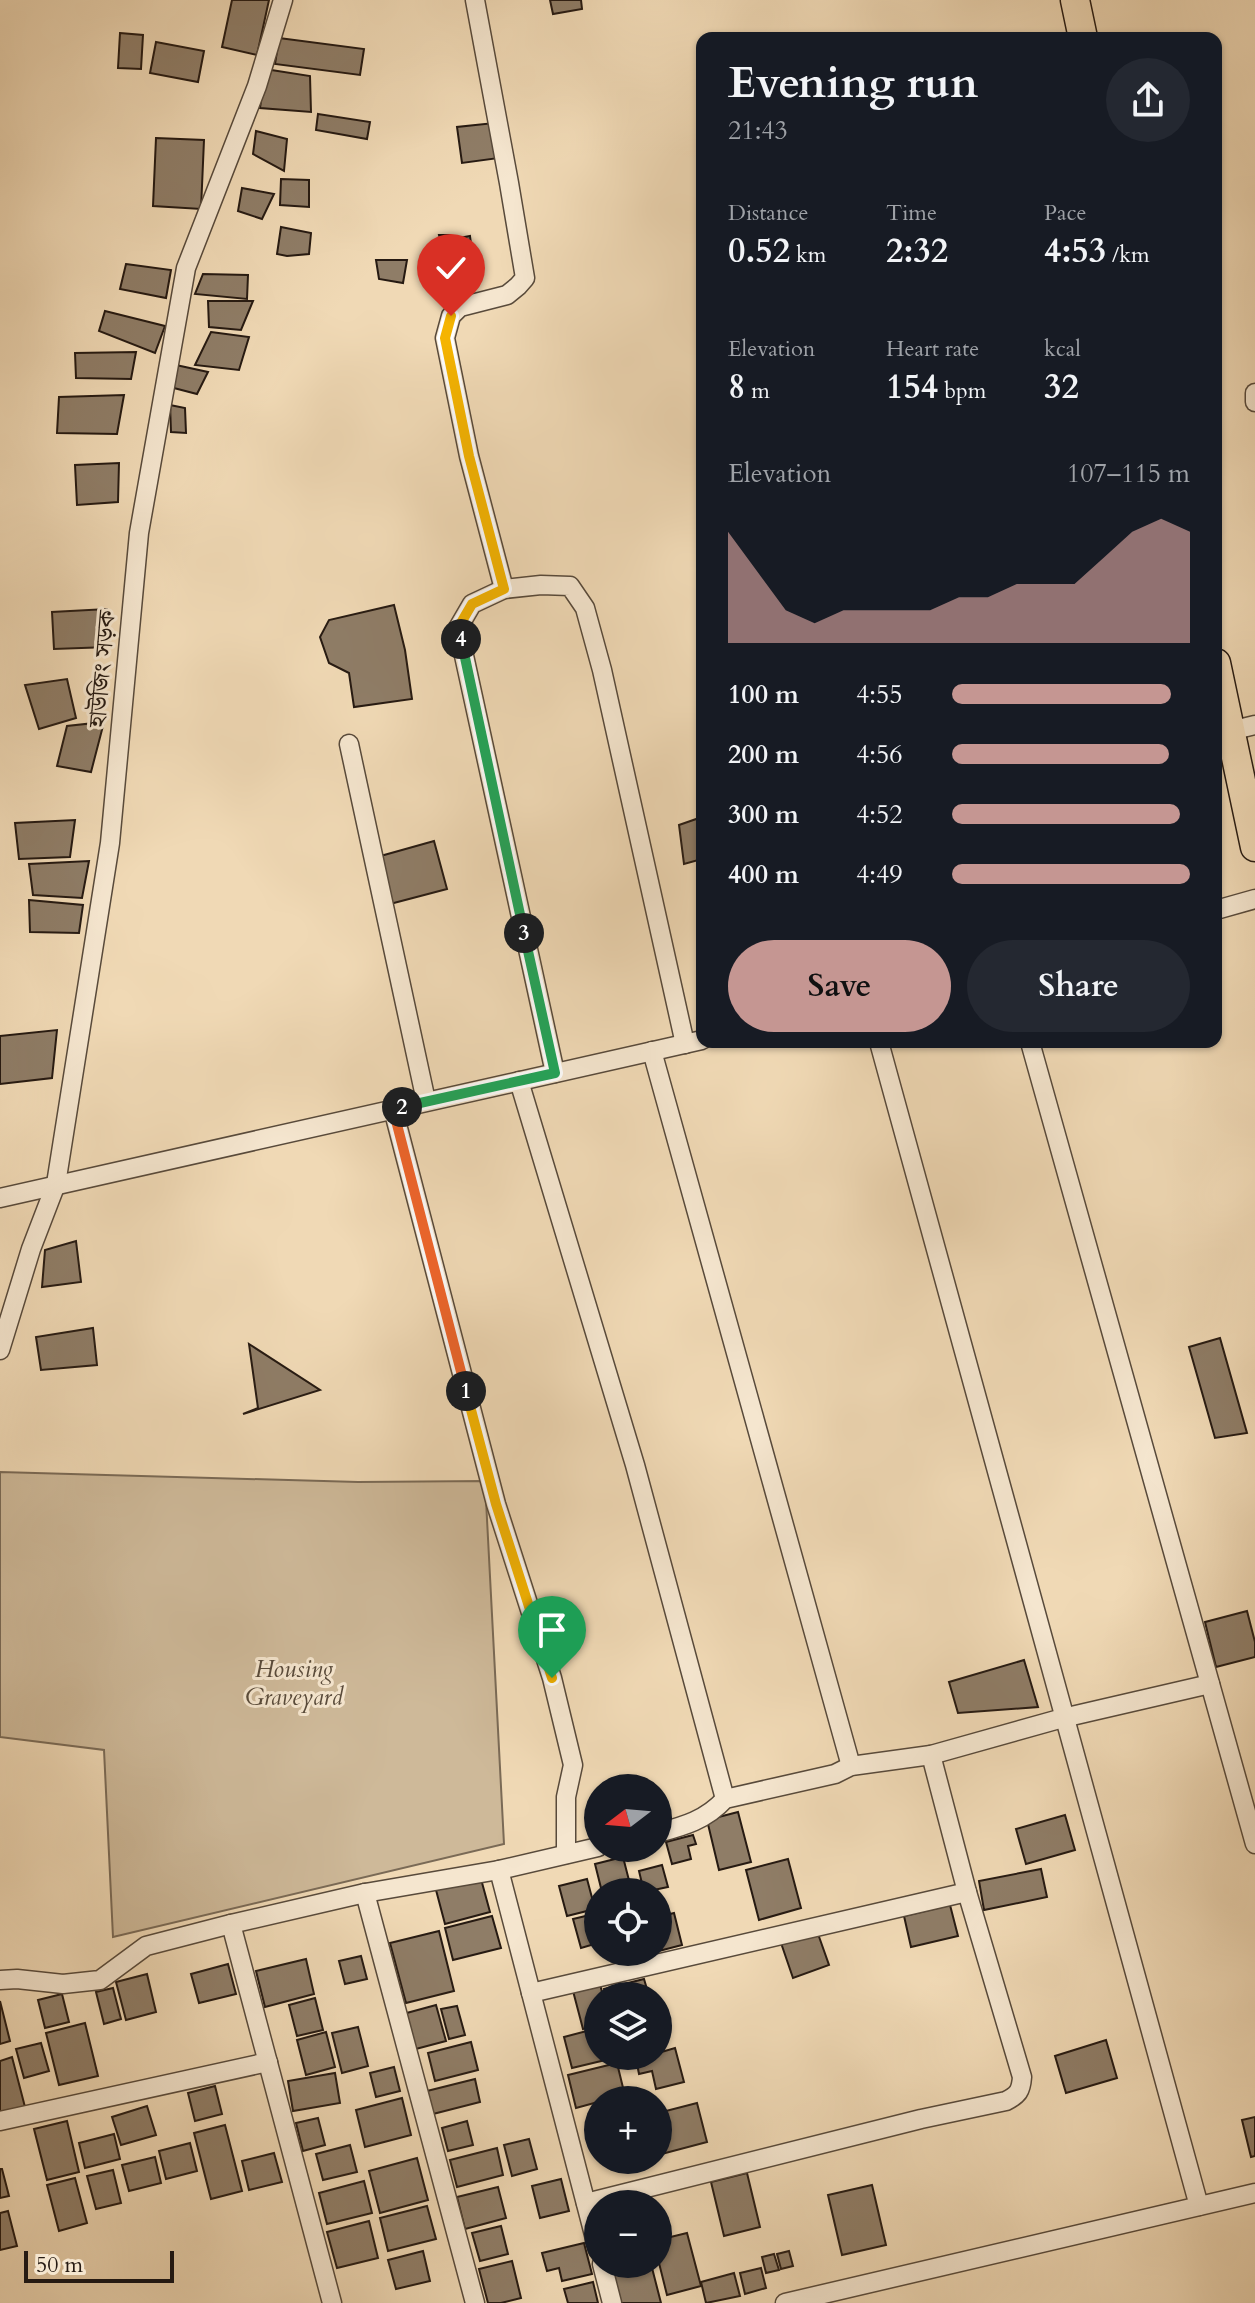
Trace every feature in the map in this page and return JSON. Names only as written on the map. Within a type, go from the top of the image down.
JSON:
[{"type":"main road","points":[[1075,0],[1082,32]]},
{"type":"main road","points":[[1222,677],[1243,728],[1255,847]]},
{"type":"street","name":"হাউজিং সড়ক","points":[[0,1350],[31,1249],[56,1184],[110,843],[139,533],[186,268],[257,86],[283,0]]},
{"type":"street","points":[[475,0],[525,278],[507,295],[460,307],[451,316],[445,338],[469,456],[504,589]]},
{"type":"street","points":[[1255,393],[1255,402]]},
{"type":"street","points":[[0,1198],[694,1042],[585,608],[570,586],[541,585],[504,589],[472,604],[458,628],[555,1073]]},
{"type":"street","points":[[349,744],[426,1101]]},
{"type":"street","points":[[1222,908],[1255,899]]},
{"type":"street","points":[[881,1048],[1199,2206]]},
{"type":"street","points":[[1032,1048],[1255,1844]]},
{"type":"street","points":[[652,1051],[851,1766]]},
{"type":"street","points":[[519,1081],[635,1465],[725,1799]]},
{"type":"street","points":[[393,1109],[496,1504],[552,1678],[573,1765],[566,1797],[566,1854]]},
{"type":"street","points":[[672,1829],[694,1823],[725,1799],[835,1774],[851,1766],[931,1755],[1063,1718],[1210,1684]]},
{"type":"street","points":[[638,2190],[1017,2096],[1022,2077],[967,1892],[931,1755]]},
{"type":"street","points":[[0,1980],[63,1984],[100,1980],[146,1946],[365,1893],[499,1870],[584,1850]]},
{"type":"street","points":[[499,1870],[584,2195]]},
{"type":"street","points":[[531,1993],[967,1892]]},
{"type":"street","points":[[365,1893],[475,2303]]},
{"type":"street","points":[[231,1924],[332,2303]]},
{"type":"street","points":[[0,2121],[268,2062]]},
{"type":"street","points":[[785,2303],[1255,2193]]},
{"type":"street","points":[[606,2278],[612,2303]]},
{"type":"green space","name":"Housing Graveyard","points":[[0,1472],[358,1482],[485,1481],[504,1844],[113,1937],[104,1750],[0,1737]]},
{"type":"building","points":[[232,0],[269,0],[257,55],[222,47]]},
{"type":"building","points":[[550,0],[581,0],[582,9],[553,14]]},
{"type":"building","points":[[120,33],[143,35],[141,69],[118,68]]},
{"type":"building","points":[[279,38],[364,49],[360,75],[275,64]]},
{"type":"building","points":[[156,42],[204,51],[198,82],[150,73]]},
{"type":"building","points":[[265,69],[310,76],[311,112],[260,108]]},
{"type":"building","points":[[318,114],[370,122],[367,139],[316,130]]},
{"type":"building","points":[[494,123],[499,158],[462,163],[457,127]]},
{"type":"building","points":[[256,131],[287,139],[284,171],[253,154]]},
{"type":"building","points":[[156,138],[204,140],[201,209],[153,206]]},
{"type":"building","points":[[281,179],[309,180],[309,207],[280,205]]},
{"type":"building","points":[[242,188],[274,194],[262,219],[238,211]]},
{"type":"building","points":[[281,227],[311,233],[309,254],[277,254]]},
{"type":"building","points":[[439,235],[450,235],[454,261],[445,259]]},
{"type":"building","points":[[470,236],[473,260],[463,261],[459,238]]},
{"type":"building","points":[[376,260],[407,260],[403,283],[379,279]]},
{"type":"building","points":[[126,264],[171,270],[166,298],[120,289]]},
{"type":"building","points":[[203,274],[248,275],[247,299],[195,294]]},
{"type":"building","points":[[208,301],[253,301],[241,330],[209,327]]},
{"type":"building","points":[[105,311],[165,326],[155,353],[99,331]]},
{"type":"building","points":[[211,332],[249,337],[239,370],[195,365]]},
{"type":"building","points":[[136,352],[131,379],[76,378],[75,353]]},
{"type":"building","points":[[176,365],[208,372],[197,394],[170,387]]},
{"type":"building","points":[[124,395],[117,434],[57,433],[59,397]]},
{"type":"building","points":[[170,405],[185,408],[186,433],[171,432]]},
{"type":"building","points":[[119,463],[118,502],[77,505],[75,465]]},
{"type":"building","points":[[394,605],[412,699],[354,707],[349,673],[329,663],[320,637],[329,620]]},
{"type":"building","points":[[107,609],[109,647],[54,649],[52,612]]},
{"type":"building","points":[[67,679],[76,718],[39,729],[25,685]]},
{"type":"building","points":[[104,722],[91,772],[57,766],[67,726]]},
{"type":"building","points":[[696,819],[696,861],[684,864],[679,825]]},
{"type":"building","points":[[75,820],[70,857],[19,859],[15,823]]},
{"type":"building","points":[[434,841],[447,889],[390,904],[377,857]]},
{"type":"building","points":[[89,861],[82,898],[33,895],[29,864]]},
{"type":"building","points":[[29,900],[83,905],[79,933],[30,932]]},
{"type":"building","points":[[57,1030],[52,1078],[0,1084],[0,1036]]},
{"type":"building","points":[[76,1241],[81,1282],[42,1287],[45,1250]]},
{"type":"building","points":[[93,1328],[97,1365],[41,1370],[36,1337]]},
{"type":"building","points":[[1220,1338],[1247,1433],[1215,1438],[1189,1347]]},
{"type":"building","points":[[249,1344],[320,1390],[243,1414],[258,1408]]},
{"type":"building","points":[[1247,1611],[1255,1642],[1255,1657],[1216,1667],[1205,1622]]},
{"type":"building","points":[[1024,1660],[1038,1707],[958,1713],[949,1682]]},
{"type":"building","points":[[738,1812],[751,1862],[719,1870],[707,1820]]},
{"type":"building","points":[[1065,1815],[1075,1850],[1026,1864],[1016,1829]]},
{"type":"building","points":[[693,1835],[696,1844],[688,1846],[691,1859],[672,1864],[672,1840]]},
{"type":"building","points":[[788,1859],[801,1908],[759,1920],[746,1870]]},
{"type":"building","points":[[624,1862],[628,1878],[598,1878],[595,1864]]},
{"type":"building","points":[[662,1865],[666,1878],[641,1878],[639,1871]]},
{"type":"building","points":[[1041,1869],[1047,1897],[984,1910],[979,1881]]},
{"type":"building","points":[[481,1879],[490,1912],[445,1924],[436,1890]]},
{"type":"building","points":[[584,1880],[584,1912],[567,1916],[559,1886]]},
{"type":"building","points":[[950,1905],[958,1936],[911,1947],[904,1916]]},
{"type":"building","points":[[672,1914],[682,1945],[672,1948]]},
{"type":"building","points":[[492,1916],[501,1948],[453,1960],[445,1928]]},
{"type":"building","points":[[584,1916],[584,1947],[581,1948],[573,1919]]},
{"type":"building","points":[[439,1931],[454,1991],[406,2003],[390,1943]]},
{"type":"building","points":[[817,1931],[829,1965],[793,1978],[781,1943]]},
{"type":"building","points":[[361,1956],[367,1979],[345,1984],[339,1961]]},
{"type":"building","points":[[306,1959],[314,1994],[265,2007],[256,1971]]},
{"type":"building","points":[[228,1964],[236,1994],[199,2003],[191,1974]]},
{"type":"building","points":[[147,1974],[156,2012],[126,2020],[116,1982]]},
{"type":"building","points":[[113,1988],[121,2019],[104,2024],[96,1992]]},
{"type":"building","points":[[584,1988],[584,2029],[583,2029],[573,1991]]},
{"type":"building","points":[[62,1994],[69,2022],[45,2028],[38,2000]]},
{"type":"building","points":[[315,1998],[323,2030],[297,2036],[289,2005]]},
{"type":"building","points":[[0,2001],[10,2041],[0,2044]]},
{"type":"building","points":[[436,2005],[446,2041],[412,2050],[403,2014]]},
{"type":"building","points":[[457,2006],[465,2035],[449,2039],[441,2009]]},
{"type":"building","points":[[85,2023],[98,2076],[59,2085],[46,2033]]},
{"type":"building","points":[[358,2027],[368,2066],[342,2073],[332,2033]]},
{"type":"building","points":[[326,2032],[335,2067],[306,2075],[297,2040]]},
{"type":"building","points":[[584,2032],[584,2065],[572,2068],[564,2037]]},
{"type":"building","points":[[1106,2040],[1117,2078],[1066,2093],[1055,2056]]},
{"type":"building","points":[[471,2042],[478,2070],[435,2081],[428,2053]]},
{"type":"building","points":[[41,2043],[49,2071],[24,2078],[16,2049]]},
{"type":"building","points":[[675,2048],[684,2082],[655,2086],[652,2071],[639,2074],[638,2070],[672,2070],[672,2049]]},
{"type":"building","points":[[12,2057],[25,2107],[0,2113],[0,2061]]},
{"type":"building","points":[[394,2067],[400,2091],[376,2097],[370,2073]]},
{"type":"building","points":[[588,2070],[619,2070],[623,2086],[584,2086],[584,2106],[576,2108],[568,2075]]},
{"type":"building","points":[[335,2073],[340,2103],[293,2111],[288,2081]]},
{"type":"building","points":[[475,2079],[480,2102],[433,2114],[427,2091]]},
{"type":"building","points":[[215,2086],[222,2114],[195,2121],[188,2093]]},
{"type":"building","points":[[402,2098],[411,2135],[365,2147],[356,2110]]},
{"type":"building","points":[[697,2103],[707,2142],[672,2151],[672,2109]]},
{"type":"building","points":[[147,2106],[156,2135],[121,2145],[112,2117]]},
{"type":"building","points":[[1255,2117],[1255,2156],[1251,2157],[1242,2120]]},
{"type":"building","points":[[318,2118],[325,2145],[303,2151],[296,2123]]},
{"type":"building","points":[[67,2121],[79,2172],[47,2180],[34,2129]]},
{"type":"building","points":[[467,2121],[473,2145],[448,2151],[442,2128]]},
{"type":"building","points":[[225,2125],[242,2191],[211,2199],[194,2133]]},
{"type":"building","points":[[114,2134],[120,2159],[85,2168],[79,2143]]},
{"type":"building","points":[[529,2139],[537,2169],[512,2176],[504,2145]]},
{"type":"building","points":[[190,2143],[197,2171],[166,2179],[159,2151]]},
{"type":"building","points":[[350,2145],[357,2172],[323,2180],[316,2154]]},
{"type":"building","points":[[497,2148],[503,2175],[457,2187],[450,2160]]},
{"type":"building","points":[[274,2153],[282,2182],[249,2190],[242,2161]]},
{"type":"building","points":[[155,2157],[161,2183],[129,2191],[122,2165]]},
{"type":"building","points":[[417,2158],[428,2200],[380,2213],[369,2171]]},
{"type":"building","points":[[0,2169],[9,2196],[0,2198]]},
{"type":"building","points":[[113,2170],[121,2203],[96,2209],[87,2176]]},
{"type":"building","points":[[747,2173],[760,2227],[724,2236],[711,2182]]},
{"type":"building","points":[[75,2178],[87,2223],[59,2231],[47,2185]]},
{"type":"building","points":[[561,2179],[569,2211],[540,2218],[532,2186]]},
{"type":"building","points":[[364,2181],[372,2213],[327,2224],[319,2193]]},
{"type":"building","points":[[872,2185],[886,2245],[842,2255],[828,2195]]},
{"type":"building","points":[[498,2187],[506,2218],[465,2229],[457,2197]]},
{"type":"building","points":[[427,2206],[436,2239],[388,2251],[380,2218]]},
{"type":"building","points":[[8,2211],[17,2246],[0,2250],[0,2213]]},
{"type":"building","points":[[369,2221],[378,2258],[337,2268],[327,2232]]},
{"type":"building","points":[[501,2226],[508,2254],[480,2261],[472,2233]]},
{"type":"building","points":[[687,2233],[701,2286],[667,2295],[663,2278],[672,2278],[672,2237]]},
{"type":"building","points":[[584,2243],[584,2276],[562,2281],[559,2268],[547,2271],[542,2253]]},
{"type":"building","points":[[423,2251],[430,2281],[396,2289],[388,2260]]},
{"type":"building","points":[[789,2251],[793,2266],[781,2269],[777,2254]]},
{"type":"building","points":[[774,2254],[779,2270],[766,2273],[762,2257]]},
{"type":"building","points":[[512,2261],[521,2298],[488,2303],[479,2269]]},
{"type":"building","points":[[761,2268],[766,2288],[745,2294],[740,2273]]},
{"type":"building","points":[[734,2273],[740,2296],[706,2303],[701,2282]]},
{"type":"building","points":[[613,2278],[655,2278],[661,2303],[619,2303]]},
{"type":"building","points":[[593,2282],[598,2303],[568,2303],[564,2289]]},
{"type":"route","points":[[451,316],[445,338],[469,456],[504,589],[472,604],[458,628],[555,1073],[393,1109],[496,1504],[552,1678]]}]
